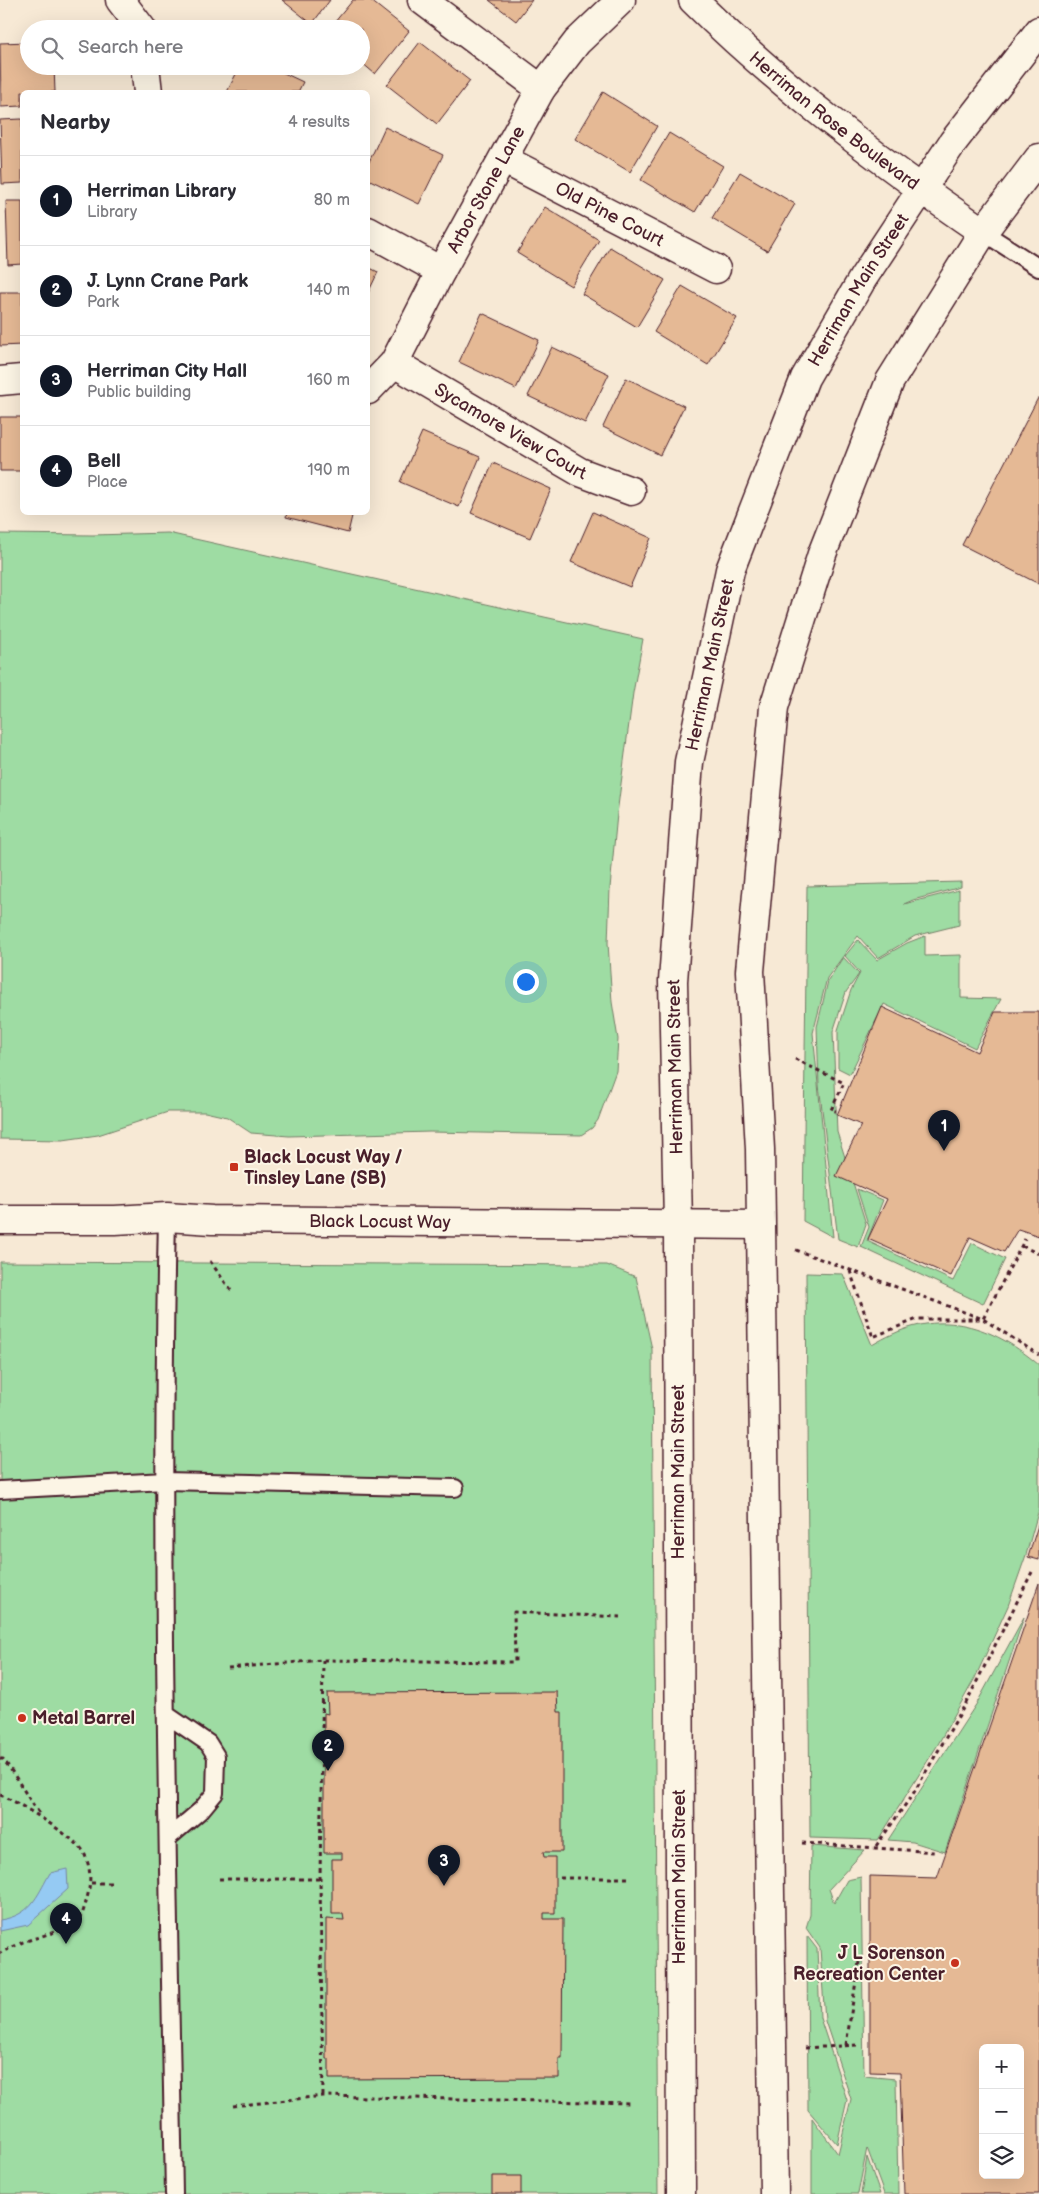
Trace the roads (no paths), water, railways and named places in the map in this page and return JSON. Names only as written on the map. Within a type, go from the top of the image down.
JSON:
[{"type":"main road","points":[[120,0],[135,20]]},
{"type":"main road","points":[[422,0],[541,89]]},
{"type":"main road","name":"Arbor Stone Lane","points":[[370,388],[394,363],[441,271],[541,89],[577,42],[621,0]]},
{"type":"main road","name":"Herriman Rose Boulevard","points":[[693,0],[740,47],[921,190],[983,232]]},
{"type":"main road","name":"Herriman Main Street","points":[[681,2194],[678,1224],[673,981],[689,762],[730,570],[805,378],[863,278],[953,142],[1039,31]]},
{"type":"main road","points":[[146,75],[148,90]]},
{"type":"main road","points":[[774,2194],[760,1149],[750,971],[774,707],[822,554],[890,380],[983,232],[1039,158]]},
{"type":"main road","name":"Old Pine Court","points":[[503,159],[716,269]]},
{"type":"main road","points":[[370,232],[441,271]]},
{"type":"main road","name":"Sycamore View Court","points":[[394,363],[580,472],[631,490]]},
{"type":"main road","points":[[0,380],[20,380]]},
{"type":"main road","name":"Black Locust Way","points":[[0,1220],[114,1220],[166,1217],[212,1220],[760,1225]]},
{"type":"lane","points":[[983,232],[1039,268]]},
{"type":"lane","points":[[166,1217],[165,1482],[174,2194]]},
{"type":"lane","points":[[0,1490],[165,1482],[455,1488]]},
{"type":"lane","points":[[167,1715],[208,1743],[216,1756],[215,1793],[201,1810],[168,1838]]},
{"type":"water","points":[[67,1869],[68,1889],[28,1925],[0,1931],[0,1920],[10,1918],[26,1910],[36,1898],[50,1873]]},
{"type":"place","name":"Herriman Library","points":[[944,1151]]},
{"type":"place","name":"Black Locust Way / Tinsley Lane (SB)","points":[[234,1167]]},
{"type":"place","name":"Metal Barrel","points":[[22,1718]]},
{"type":"place","name":"J. Lynn Crane Park","points":[[328,1771]]},
{"type":"place","name":"Herriman City Hall","points":[[444,1886]]},
{"type":"place","name":"Bell","points":[[66,1944]]},
{"type":"place","name":"J L Sorenson Recreation Center","points":[[955,1963]]}]
